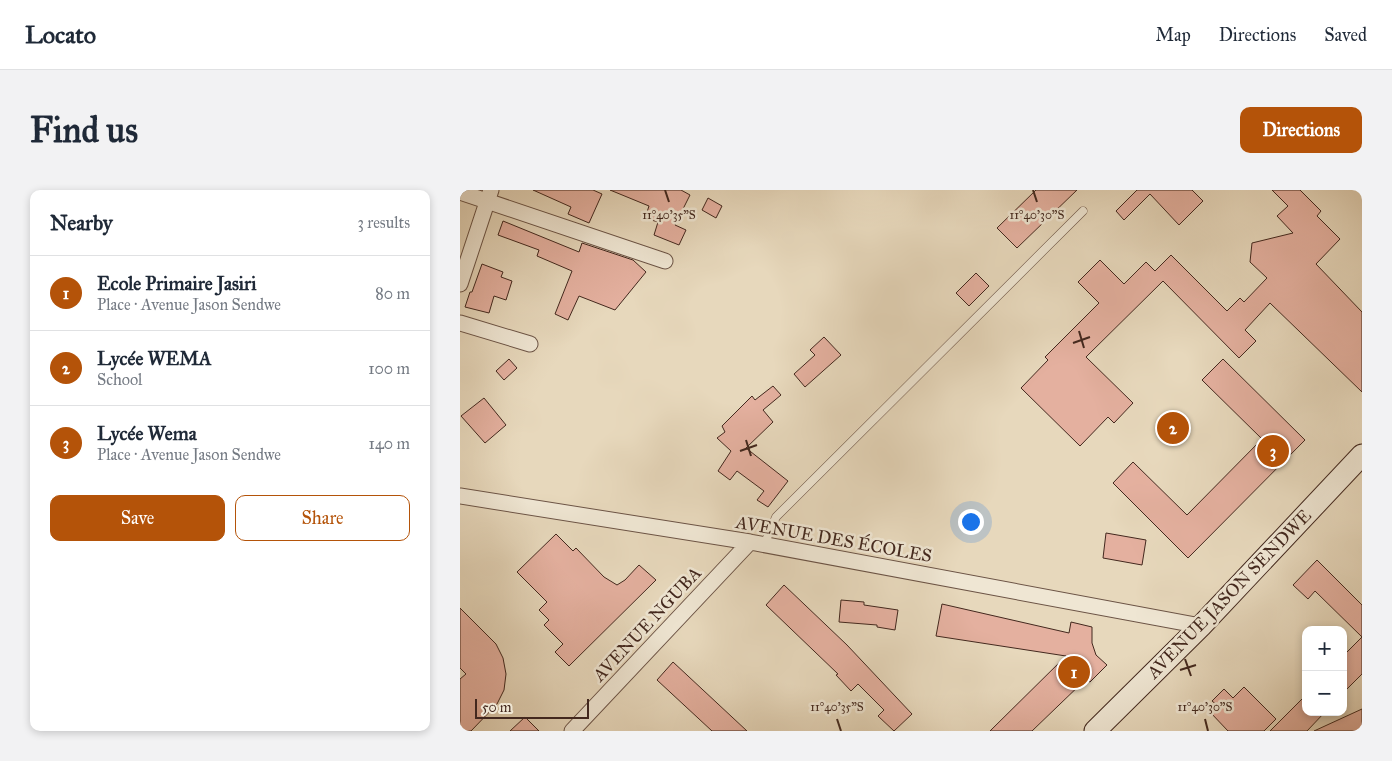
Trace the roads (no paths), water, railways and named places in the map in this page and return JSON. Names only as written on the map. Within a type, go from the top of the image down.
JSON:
[{"type":"main road","name":"AVENUE JASON SENDWE","points":[[1095,731],[1201,626],[1362,456]]},
{"type":"street","points":[[460,192],[489,195],[665,260]]},
{"type":"street","points":[[460,284],[489,195]]},
{"type":"street","points":[[460,323],[530,344]]},
{"type":"street","name":"AVENUE DES ÉCOLES","points":[[460,496],[757,544],[1201,626]]},
{"type":"street","name":"AVENUE NGUBA","points":[[572,731],[757,544]]},
{"type":"lane","points":[[757,544],[776,517],[1083,211]]},
{"type":"place","name":"Lycée WEMA","points":[[1173,428]]},
{"type":"place","name":"Lycée Wema","points":[[1273,451]]},
{"type":"place","name":"Ecole Primaire Jasiri","points":[[1074,672]]}]
